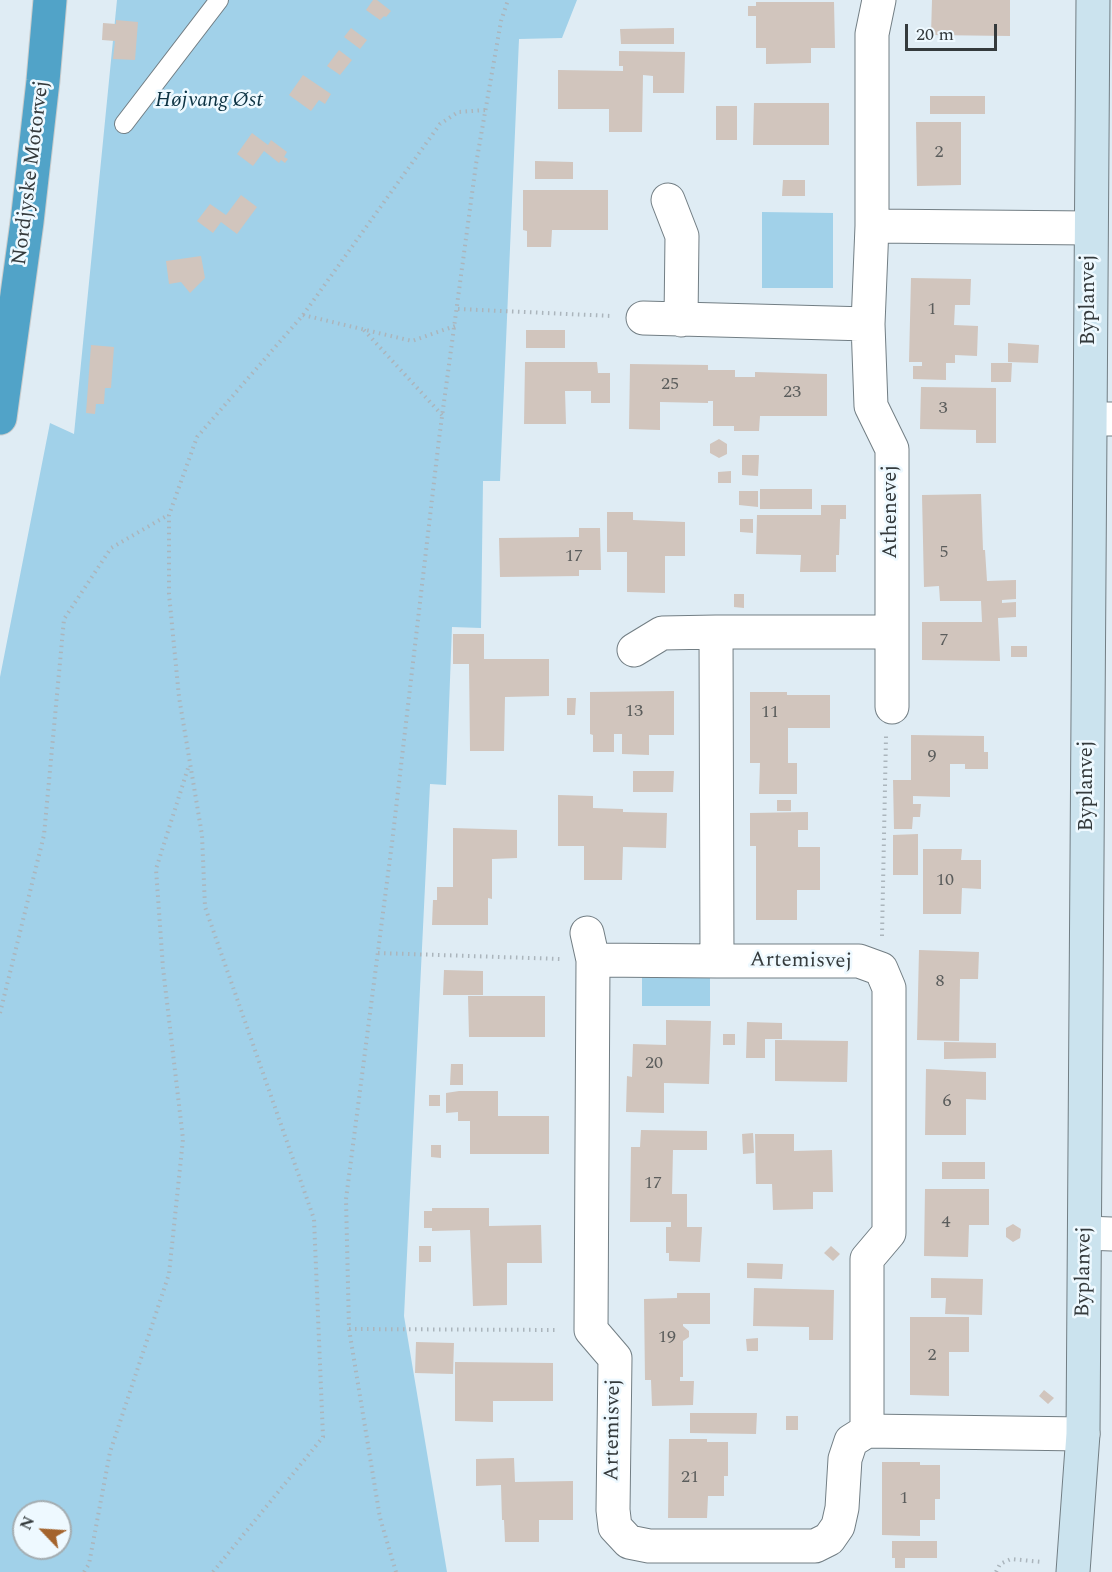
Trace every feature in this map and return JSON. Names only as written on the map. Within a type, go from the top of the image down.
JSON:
[{"type":"highway","name":"Nordjyske Motorvej","points":[[0,418],[28,210],[50,0]]},
{"type":"street","name":"Athenevej","points":[[879,0],[872,34],[872,226],[868,324],[871,406],[892,448],[892,707]]},
{"type":"street","name":"Byplanvej","points":[[1073,1572],[1099,1234],[1101,419],[1090,228],[1093,0]]},
{"type":"street","points":[[668,200],[682,236],[681,320]]},
{"type":"street","points":[[872,226],[1090,228]]},
{"type":"street","points":[[643,318],[868,324]]},
{"type":"street","points":[[716,632],[717,961]]},
{"type":"street","points":[[634,650],[662,633],[892,632]]},
{"type":"street","points":[[590,946],[591,1330]]},
{"type":"street","name":"Artemisvej","points":[[590,946],[717,961],[859,961],[881,969],[889,988],[889,1233],[867,1259],[867,1431],[851,1441],[845,1459],[843,1508],[838,1526],[829,1539],[815,1546],[649,1546],[629,1542],[615,1527],[613,1510],[615,1358],[591,1330]]},
{"type":"street","points":[[867,1431],[1083,1434]]},
{"type":"lane","points":[[124,124],[219,0]]},
{"type":"path","points":[[396,1572],[380,1518],[349,1329],[346,1199],[378,953],[442,415],[476,164],[501,21],[508,0]]},
{"type":"path","points":[[213,1572],[323,1437],[314,1219],[205,907],[202,835],[179,698],[169,594],[169,515],[197,437],[303,315],[440,124],[458,112],[486,110]]},
{"type":"path","points":[[458,309],[643,318]]},
{"type":"path","points":[[303,315],[412,341],[455,326]]},
{"type":"path","points":[[363,330],[442,415]]},
{"type":"path","points":[[0,1013],[44,835],[64,620],[111,548],[169,515]]},
{"type":"path","points":[[881,969],[886,722],[892,707]]},
{"type":"path","points":[[84,1572],[89,1564],[110,1452],[169,1274],[183,1139],[164,968],[156,869],[190,762]]},
{"type":"path","points":[[378,953],[590,946]]},
{"type":"path","points":[[349,1329],[591,1330]]},
{"type":"path","points":[[996,1572],[1000,1564],[1011,1559],[1042,1562]]},
{"type":"green space","name":"Højvang Øst","points":[[117,0],[577,0],[562,38],[519,39],[500,481],[483,481],[481,628],[452,627],[446,785],[430,784],[404,1316],[447,1572],[0,1572],[0,677],[50,423],[74,434]]},
{"type":"green space","points":[[762,212],[833,213],[833,288],[762,288]]},
{"type":"green space","points":[[642,976],[710,977],[710,1006],[642,1006]]},
{"type":"building","points":[[373,0],[377,0],[391,11],[386,17],[380,20],[366,10]]},
{"type":"building","points":[[932,0],[1010,0],[1010,36],[931,35]]},
{"type":"building","points":[[756,2],[834,2],[835,48],[811,48],[811,63],[766,64],[766,48],[756,48],[756,16],[748,16],[748,6],[756,6]]},
{"type":"building","points":[[116,20],[138,22],[135,60],[113,59],[115,41],[102,40],[103,23],[116,24]]},
{"type":"building","points":[[351,28],[367,40],[360,49],[344,37]]},
{"type":"building","points":[[674,28],[674,44],[621,44],[620,29]]},
{"type":"building","points":[[339,50],[352,60],[340,75],[327,66]]},
{"type":"building","points":[[619,51],[685,52],[684,93],[653,93],[653,76],[643,75],[642,132],[609,132],[609,109],[558,109],[558,70],[623,71],[623,66],[619,66]]},
{"type":"building","points":[[303,75],[331,94],[325,104],[319,100],[311,111],[289,95]]},
{"type":"building","points":[[930,96],[985,96],[985,114],[930,114]]},
{"type":"building","points":[[754,103],[829,103],[829,145],[753,145]]},
{"type":"building","points":[[716,106],[737,106],[737,140],[716,140]]},
{"type":"building","points":[[916,122],[961,122],[961,185],[917,186]]},
{"type":"building","points":[[252,133],[268,145],[271,140],[287,152],[284,157],[288,159],[285,163],[281,160],[279,163],[264,151],[253,166],[237,154]]},
{"type":"building","points":[[535,161],[573,162],[573,179],[535,179]]},
{"type":"building","points":[[783,180],[805,180],[805,196],[782,196]]},
{"type":"building","points":[[523,190],[608,190],[608,230],[552,230],[551,247],[527,247],[527,231],[523,230]]},
{"type":"building","points":[[241,195],[257,207],[237,234],[221,222],[213,233],[197,221],[210,204],[226,215]]},
{"type":"building","points":[[201,256],[205,278],[190,293],[181,282],[169,284],[166,261]]},
{"type":"building","points":[[911,278],[971,279],[970,305],[955,305],[954,325],[978,326],[977,356],[955,355],[955,363],[946,363],[946,380],[913,379],[913,366],[922,366],[922,362],[909,362]]},
{"type":"building","points":[[526,330],[565,330],[565,348],[526,348]]},
{"type":"building","points":[[1008,343],[1039,345],[1038,363],[1008,362]]},
{"type":"building","points":[[91,345],[114,347],[111,388],[105,388],[104,404],[96,404],[95,414],[86,413]]},
{"type":"building","points":[[525,362],[597,362],[598,373],[610,373],[610,403],[591,403],[591,391],[565,391],[566,424],[524,424]]},
{"type":"building","points":[[991,363],[1012,363],[1011,382],[991,382]]},
{"type":"building","points":[[630,364],[708,365],[708,370],[735,370],[735,377],[755,377],[755,372],[827,374],[827,416],[760,416],[759,431],[734,431],[734,426],[713,426],[713,401],[708,401],[708,403],[660,402],[660,430],[629,429]]},
{"type":"building","points":[[921,387],[996,388],[996,443],[976,443],[976,430],[920,429]]},
{"type":"building","points":[[719,439],[727,444],[727,454],[719,458],[710,453],[710,444]]},
{"type":"building","points":[[742,455],[759,455],[758,476],[742,475]]},
{"type":"building","points":[[731,471],[731,483],[718,483],[718,472]]},
{"type":"building","points":[[760,489],[812,489],[812,509],[760,509]]},
{"type":"building","points":[[739,491],[758,491],[758,507],[739,505]]},
{"type":"building","points":[[981,494],[983,550],[985,550],[987,581],[1016,580],[1016,599],[1002,600],[1002,603],[1016,602],[1016,617],[998,618],[1000,661],[922,660],[922,622],[982,622],[981,601],[940,601],[939,586],[924,587],[922,495]]},
{"type":"building","points":[[821,505],[846,505],[846,519],[840,519],[836,572],[800,572],[801,555],[756,554],[757,515],[821,515]]},
{"type":"building","points":[[607,512],[633,512],[633,520],[685,522],[685,556],[665,556],[665,593],[627,592],[627,552],[607,552]]},
{"type":"building","points":[[740,519],[753,519],[753,533],[740,532]]},
{"type":"building","points":[[579,528],[600,528],[601,570],[579,570],[579,576],[500,577],[499,538],[579,537]]},
{"type":"building","points":[[734,594],[744,594],[744,608],[734,607]]},
{"type":"building","points":[[453,634],[484,634],[484,659],[549,659],[549,696],[505,697],[504,751],[470,751],[469,664],[453,664]]},
{"type":"building","points":[[1011,646],[1027,646],[1027,657],[1011,657]]},
{"type":"building","points":[[674,691],[674,735],[649,735],[649,755],[622,754],[622,734],[614,734],[614,752],[593,752],[593,735],[590,734],[590,692]]},
{"type":"building","points":[[750,692],[830,695],[830,728],[788,728],[788,763],[797,763],[797,794],[759,794],[760,763],[750,763]]},
{"type":"building","points":[[567,698],[576,698],[575,715],[567,715]]},
{"type":"building","points":[[911,735],[984,736],[984,752],[988,752],[988,769],[965,769],[965,764],[950,764],[950,797],[913,796],[913,804],[921,804],[920,817],[913,817],[912,829],[894,829],[893,780],[911,780]]},
{"type":"building","points":[[633,771],[674,771],[673,792],[633,792]]},
{"type":"building","points":[[558,795],[593,796],[593,808],[623,809],[623,812],[667,813],[666,848],[623,847],[622,880],[584,880],[584,846],[558,846]]},
{"type":"building","points":[[777,800],[791,800],[791,811],[777,811]]},
{"type":"building","points":[[808,812],[808,830],[798,830],[798,847],[820,847],[820,890],[797,890],[797,920],[756,920],[756,846],[750,846],[750,813]]},
{"type":"building","points":[[453,828],[517,830],[517,858],[492,859],[492,899],[488,898],[488,925],[432,925],[433,900],[437,900],[437,887],[453,887]]},
{"type":"building","points":[[918,834],[918,875],[893,875],[893,835]]},
{"type":"building","points":[[923,849],[962,849],[961,860],[981,860],[981,889],[962,888],[961,914],[923,914]]},
{"type":"building","points":[[919,950],[979,952],[978,979],[960,979],[959,1041],[917,1040]]},
{"type":"building","points":[[444,970],[483,971],[483,995],[443,995]]},
{"type":"building","points":[[468,996],[545,996],[545,1037],[469,1037]]},
{"type":"building","points":[[666,1020],[711,1021],[709,1084],[664,1083],[664,1113],[626,1112],[627,1076],[632,1077],[633,1044],[666,1045]]},
{"type":"building","points":[[747,1022],[782,1023],[782,1039],[765,1039],[765,1058],[746,1058]]},
{"type":"building","points":[[723,1034],[735,1034],[735,1045],[723,1045]]},
{"type":"building","points":[[775,1040],[848,1041],[847,1082],[775,1081]]},
{"type":"building","points":[[944,1042],[996,1043],[996,1058],[944,1059]]},
{"type":"building","points":[[451,1064],[463,1064],[463,1085],[450,1085]]},
{"type":"building","points":[[926,1069],[986,1072],[986,1100],[966,1099],[966,1135],[925,1135]]},
{"type":"building","points":[[498,1091],[498,1116],[549,1116],[549,1154],[470,1154],[470,1121],[458,1121],[458,1112],[446,1113],[446,1093]]},
{"type":"building","points":[[429,1095],[440,1095],[440,1106],[429,1106]]},
{"type":"building","points":[[641,1130],[707,1131],[707,1150],[673,1150],[672,1194],[687,1194],[687,1227],[702,1227],[700,1262],[669,1261],[669,1253],[666,1253],[666,1227],[671,1227],[671,1222],[630,1222],[631,1147],[640,1147]]},
{"type":"building","points":[[753,1133],[754,1153],[743,1154],[742,1134]]},
{"type":"building","points":[[755,1134],[794,1134],[794,1151],[832,1150],[833,1192],[813,1192],[813,1209],[773,1210],[772,1184],[756,1184]]},
{"type":"building","points":[[431,1145],[441,1145],[441,1158],[431,1157]]},
{"type":"building","points":[[942,1162],[985,1162],[985,1179],[942,1179]]},
{"type":"building","points":[[925,1189],[989,1189],[989,1225],[969,1225],[968,1257],[924,1256]]},
{"type":"building","points":[[432,1208],[489,1208],[489,1226],[541,1225],[542,1263],[507,1263],[507,1305],[473,1306],[470,1230],[432,1231],[432,1228],[424,1228],[424,1211],[432,1211]]},
{"type":"building","points":[[1013,1224],[1021,1229],[1020,1238],[1013,1242],[1006,1237],[1006,1228]]},
{"type":"building","points":[[419,1246],[431,1246],[431,1262],[419,1262]]},
{"type":"building","points":[[831,1246],[840,1254],[833,1261],[824,1253]]},
{"type":"building","points":[[747,1263],[783,1264],[782,1279],[747,1278]]},
{"type":"building","points":[[931,1278],[983,1279],[982,1315],[945,1314],[946,1298],[931,1298]]},
{"type":"building","points":[[754,1288],[834,1290],[833,1340],[809,1340],[809,1327],[753,1326]]},
{"type":"building","points":[[677,1293],[710,1293],[710,1324],[683,1324],[689,1331],[689,1337],[683,1341],[683,1377],[680,1377],[680,1381],[694,1381],[693,1405],[652,1406],[651,1380],[645,1380],[644,1299],[677,1298]]},
{"type":"building","points":[[910,1317],[969,1317],[969,1352],[949,1352],[949,1396],[910,1395]]},
{"type":"building","points":[[758,1338],[758,1351],[747,1351],[746,1339]]},
{"type":"building","points":[[416,1342],[454,1343],[453,1374],[415,1373]]},
{"type":"building","points":[[455,1362],[553,1363],[553,1401],[493,1401],[493,1422],[455,1421]]},
{"type":"building","points":[[1044,1390],[1054,1398],[1048,1404],[1039,1396]]},
{"type":"building","points":[[690,1413],[757,1413],[756,1434],[690,1433]]},
{"type":"building","points":[[786,1416],[798,1416],[798,1430],[786,1430]]},
{"type":"building","points":[[669,1439],[707,1439],[707,1442],[728,1442],[728,1476],[724,1476],[724,1496],[708,1496],[707,1518],[668,1518]]},
{"type":"building","points":[[514,1458],[515,1482],[573,1481],[573,1520],[539,1520],[539,1542],[505,1542],[501,1485],[476,1486],[476,1459]]},
{"type":"building","points":[[882,1462],[920,1462],[920,1465],[940,1465],[940,1499],[935,1499],[935,1520],[920,1520],[920,1536],[882,1535]]},
{"type":"building","points":[[892,1541],[937,1541],[937,1558],[905,1558],[905,1568],[895,1568],[895,1558],[892,1558]]}]
